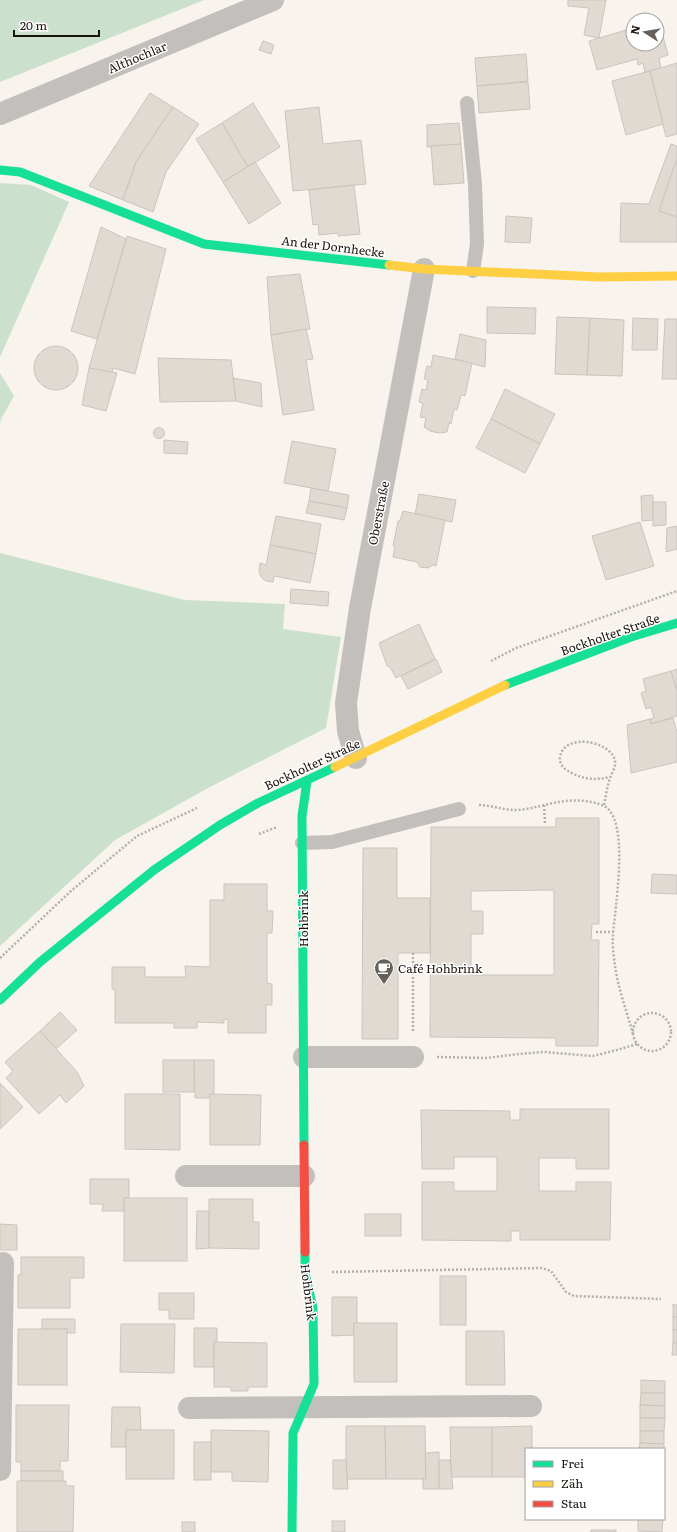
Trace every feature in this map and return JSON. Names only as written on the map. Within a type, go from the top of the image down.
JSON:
[{"type":"street","name":"Althochlar","points":[[0,114],[273,0]]},
{"type":"street","name":"An der Dornhecke","points":[[0,170],[20,172],[204,244],[424,269],[599,277],[677,276]]},
{"type":"street","name":"Oberstraße","points":[[356,758],[348,731],[346,703],[360,608],[424,269]]},
{"type":"street","name":"Bockholter Straße","points":[[0,1000],[40,962],[154,870],[226,821],[258,803],[307,782],[500,687],[631,637],[677,623]]},
{"type":"street","name":"Hohbrink","points":[[292,1532],[293,1433],[314,1384],[313,1308],[305,1273],[302,816],[307,782]]},
{"type":"street","points":[[304,1057],[412,1057]]},
{"type":"street","points":[[186,1176],[304,1176]]},
{"type":"street","points":[[0,1470],[3,1263]]},
{"type":"street","points":[[189,1408],[305,1406],[532,1406]]},
{"type":"lane","points":[[467,103],[475,184],[477,244],[473,271]]},
{"type":"lane","points":[[302,843],[332,842],[459,809]]},
{"type":"path","points":[[599,618],[677,591]]},
{"type":"path","points":[[604,806],[610,776],[615,762],[613,756],[606,748],[578,741],[569,744],[562,750],[560,759],[562,766],[569,772],[577,776],[593,780],[610,776]]},
{"type":"path","points":[[459,809],[473,805],[484,805],[514,810],[532,808],[565,800],[584,800],[604,806],[612,816],[618,834],[620,857],[613,932],[615,968],[633,1034],[637,1044],[644,1050],[656,1052],[667,1045],[671,1034],[669,1022],[653,1013],[641,1016],[637,1020],[634,1026],[633,1034]]},
{"type":"path","points":[[0,958],[71,891],[137,836],[203,804]]},
{"type":"path","points":[[544,805],[545,824]]},
{"type":"path","points":[[596,932],[613,932]]},
{"type":"path","points":[[413,953],[412,1057],[486,1058],[544,1052],[594,1056],[637,1044]]},
{"type":"path","points":[[305,1273],[541,1268],[550,1271],[566,1292],[574,1296],[661,1299]]},
{"type":"green space","points":[[0,0],[204,0],[0,82]]},
{"type":"green space","points":[[0,183],[31,185],[69,202],[0,357]]},
{"type":"green space","points":[[0,373],[14,396],[1,419],[0,424]]},
{"type":"green space","points":[[0,553],[184,600],[285,604],[283,629],[341,637],[326,728],[208,788],[115,840],[0,946]]},
{"type":"building","points":[[568,0],[606,0],[599,38],[584,35],[589,8],[568,6]]},
{"type":"building","points":[[625,30],[625,52],[665,52],[665,44],[668,55],[659,58],[661,68],[645,72],[643,63],[638,65],[637,59],[597,70],[589,41]]},
{"type":"building","points":[[263,41],[274,45],[271,54],[259,50]]},
{"type":"building","points":[[526,54],[528,81],[477,86],[475,58]]},
{"type":"building","points":[[677,63],[677,134],[666,137],[650,71]]},
{"type":"building","points":[[650,71],[663,124],[626,135],[612,81]]},
{"type":"building","points":[[528,82],[530,109],[479,113],[477,86]]},
{"type":"building","points":[[150,93],[173,107],[136,162],[123,200],[89,186]]},
{"type":"building","points":[[253,103],[280,147],[248,167],[222,123]]},
{"type":"building","points":[[173,107],[199,124],[166,172],[153,212],[123,200],[136,162]]},
{"type":"building","points":[[319,107],[323,144],[361,140],[366,184],[293,191],[285,111]]},
{"type":"building","points":[[222,123],[248,167],[223,182],[196,139]]},
{"type":"building","points":[[459,123],[461,144],[427,147],[427,125]]},
{"type":"building","points":[[461,144],[464,183],[434,185],[431,146]]},
{"type":"building","points":[[671,144],[677,146],[677,162],[659,211],[677,217],[677,242],[620,242],[621,203],[649,204]]},
{"type":"building","points":[[676,161],[677,162],[677,217],[659,211]]},
{"type":"building","points":[[255,162],[281,203],[249,224],[223,182]]},
{"type":"building","points":[[354,185],[360,234],[338,236],[338,233],[319,235],[318,224],[313,225],[309,190]]},
{"type":"building","points":[[506,216],[532,218],[530,243],[505,242]]},
{"type":"building","points":[[101,227],[126,239],[97,339],[71,331]]},
{"type":"building","points":[[127,236],[166,249],[135,374],[113,368],[112,373],[89,368]]},
{"type":"building","points":[[300,274],[310,329],[271,335],[267,277]]},
{"type":"building","points":[[487,307],[536,308],[535,334],[487,333]]},
{"type":"building","points":[[557,317],[590,318],[587,375],[555,374]]},
{"type":"building","points":[[590,318],[624,320],[622,376],[587,375]]},
{"type":"building","points":[[633,318],[658,319],[657,350],[632,350]]},
{"type":"building","points":[[665,319],[677,319],[677,379],[662,379]]},
{"type":"building","points":[[306,329],[313,359],[306,360],[314,410],[283,415],[271,335]]},
{"type":"building","points":[[460,334],[486,340],[485,367],[455,359]]},
{"type":"building","points":[[52,346],[60,346],[72,352],[78,364],[78,372],[72,384],[60,390],[52,390],[40,384],[34,372],[34,364],[40,352]]},
{"type":"building","points":[[433,355],[472,363],[465,396],[461,395],[457,410],[454,409],[451,424],[449,423],[447,432],[439,433],[430,431],[424,427],[426,418],[420,417],[423,403],[419,402],[422,389],[426,390],[428,380],[424,379],[427,366],[431,367]]},
{"type":"building","points":[[158,358],[231,360],[236,401],[160,402]]},
{"type":"building","points":[[89,368],[117,373],[106,411],[82,405]]},
{"type":"building","points":[[233,378],[261,383],[262,407],[236,401]]},
{"type":"building","points":[[505,389],[555,414],[540,444],[491,419]]},
{"type":"building","points":[[491,419],[540,444],[525,473],[476,448]]},
{"type":"building","points":[[159,427],[163,429],[165,433],[163,437],[159,439],[155,437],[153,433],[155,429]]},
{"type":"building","points":[[164,440],[188,442],[187,454],[164,453]]},
{"type":"building","points":[[292,441],[336,449],[328,491],[284,483]]},
{"type":"building","points":[[311,488],[349,495],[347,508],[309,501]]},
{"type":"building","points":[[419,494],[456,500],[452,522],[415,514]]},
{"type":"building","points":[[653,495],[653,520],[642,521],[641,496]]},
{"type":"building","points":[[309,501],[347,508],[344,520],[306,513]]},
{"type":"building","points":[[653,502],[666,502],[666,525],[653,526]]},
{"type":"building","points":[[403,511],[445,520],[436,566],[433,565],[428,568],[420,567],[417,562],[393,557],[395,546],[393,546],[398,521],[400,521]]},
{"type":"building","points":[[276,516],[321,524],[316,554],[270,545]]},
{"type":"building","points":[[640,522],[654,566],[606,580],[592,536]]},
{"type":"building","points":[[677,526],[677,549],[666,552],[667,528]]},
{"type":"building","points":[[270,545],[316,554],[310,583],[274,576],[273,582],[266,581],[261,577],[259,571],[260,563],[266,565]]},
{"type":"building","points":[[291,589],[329,592],[328,606],[290,603]]},
{"type":"building","points":[[419,624],[435,659],[396,678],[390,667],[387,666],[379,643]]},
{"type":"building","points":[[436,659],[442,672],[408,689],[401,676]]},
{"type":"building","points":[[677,669],[677,691],[671,671]]},
{"type":"building","points":[[671,671],[677,691],[677,716],[651,724],[650,719],[654,718],[651,707],[646,709],[641,693],[646,691],[643,679]]},
{"type":"building","points":[[673,718],[677,732],[677,762],[631,773],[627,725],[650,719],[651,724]]},
{"type":"building","points":[[556,818],[599,818],[599,924],[592,924],[591,940],[599,940],[598,1046],[556,1046],[556,1038],[430,1037],[431,827],[556,827]],"holes":[[[554,890],[554,975],[471,975],[471,934],[483,934],[483,911],[471,911],[471,891]]]},
{"type":"building","points":[[363,848],[397,848],[397,898],[430,898],[430,953],[398,953],[398,1039],[362,1039]]},
{"type":"building","points":[[652,874],[677,875],[677,894],[651,893]]},
{"type":"building","points":[[224,884],[267,884],[267,911],[273,911],[272,933],[267,933],[267,983],[272,984],[272,1005],[266,1005],[266,1033],[228,1033],[228,1019],[224,1019],[224,1023],[197,1022],[197,1028],[174,1028],[174,1023],[115,1023],[115,989],[112,989],[112,967],[145,967],[145,977],[186,977],[185,966],[210,967],[210,900],[224,900]]},
{"type":"building","points":[[60,1012],[77,1030],[56,1049],[40,1031]]},
{"type":"building","points":[[40,1031],[77,1072],[84,1086],[66,1103],[60,1095],[39,1114],[6,1078],[13,1071],[5,1062]]},
{"type":"building","points":[[163,1060],[194,1060],[194,1092],[163,1092]]},
{"type":"building","points":[[194,1060],[214,1060],[214,1095],[210,1094],[210,1098],[195,1098]]},
{"type":"building","points":[[0,1083],[23,1107],[0,1129]]},
{"type":"building","points":[[125,1094],[180,1094],[180,1150],[125,1149]]},
{"type":"building","points":[[210,1094],[261,1095],[260,1145],[210,1145]]},
{"type":"building","points":[[520,1109],[609,1109],[609,1169],[576,1169],[576,1158],[539,1158],[539,1191],[576,1191],[576,1182],[611,1182],[610,1240],[520,1240],[520,1231],[511,1231],[511,1241],[422,1240],[422,1182],[454,1182],[454,1191],[497,1191],[497,1157],[454,1157],[454,1169],[422,1169],[421,1110],[510,1111],[510,1120],[520,1120]]},
{"type":"building","points":[[90,1179],[129,1179],[129,1198],[124,1198],[124,1211],[102,1211],[103,1204],[90,1204]]},
{"type":"building","points":[[124,1198],[187,1198],[187,1261],[124,1261]]},
{"type":"building","points":[[209,1199],[253,1199],[253,1222],[259,1222],[259,1249],[209,1248]]},
{"type":"building","points":[[197,1211],[209,1211],[209,1248],[196,1249]]},
{"type":"building","points":[[365,1214],[401,1214],[401,1236],[365,1236]]},
{"type":"building","points":[[0,1224],[17,1225],[17,1250],[0,1250]]},
{"type":"building","points":[[21,1257],[84,1257],[84,1278],[70,1278],[70,1308],[18,1308],[18,1275],[21,1275]]},
{"type":"building","points":[[440,1276],[466,1276],[466,1325],[440,1325]]},
{"type":"building","points":[[159,1293],[194,1293],[194,1319],[169,1319],[169,1310],[159,1310]]},
{"type":"building","points":[[332,1297],[357,1297],[357,1323],[354,1323],[354,1335],[332,1336]]},
{"type":"building","points":[[673,1304],[677,1305],[677,1317],[673,1317]]},
{"type":"building","points":[[673,1317],[677,1317],[677,1330],[673,1330]]},
{"type":"building","points":[[42,1319],[75,1319],[75,1333],[67,1333],[67,1329],[42,1329]]},
{"type":"building","points":[[354,1323],[397,1323],[397,1382],[354,1382]]},
{"type":"building","points":[[121,1324],[175,1324],[174,1373],[120,1372]]},
{"type":"building","points":[[194,1328],[217,1328],[217,1342],[214,1342],[214,1367],[194,1367]]},
{"type":"building","points":[[18,1329],[67,1329],[67,1385],[18,1385]]},
{"type":"building","points":[[673,1330],[677,1330],[677,1343],[673,1343]]},
{"type":"building","points":[[466,1331],[504,1331],[505,1385],[466,1385]]},
{"type":"building","points":[[214,1342],[267,1343],[267,1387],[248,1387],[248,1391],[231,1391],[231,1387],[214,1387]]},
{"type":"building","points":[[673,1343],[677,1343],[677,1355],[672,1355]]},
{"type":"building","points":[[641,1380],[665,1381],[665,1393],[641,1393]]},
{"type":"building","points":[[641,1393],[665,1393],[665,1406],[640,1405]]},
{"type":"building","points":[[16,1405],[69,1405],[68,1461],[60,1461],[60,1471],[21,1471],[21,1462],[16,1462]]},
{"type":"building","points":[[640,1405],[665,1406],[665,1418],[640,1418]]},
{"type":"building","points":[[112,1407],[140,1407],[141,1430],[126,1430],[126,1447],[111,1447]]},
{"type":"building","points":[[640,1418],[665,1418],[664,1431],[640,1431]]},
{"type":"building","points":[[346,1426],[385,1426],[386,1479],[346,1479]]},
{"type":"building","points":[[385,1426],[425,1426],[426,1479],[386,1479]]},
{"type":"building","points":[[532,1426],[532,1448],[525,1448],[525,1477],[492,1477],[492,1427]]},
{"type":"building","points":[[450,1427],[492,1427],[492,1477],[451,1477]]},
{"type":"building","points":[[126,1430],[174,1430],[174,1479],[126,1479]]},
{"type":"building","points":[[211,1430],[269,1431],[268,1482],[232,1481],[232,1472],[211,1472]]},
{"type":"building","points":[[640,1431],[664,1431],[664,1444],[640,1443]]},
{"type":"building","points":[[194,1442],[211,1442],[211,1480],[194,1480]]},
{"type":"building","points":[[640,1443],[664,1444],[664,1448],[639,1448]]},
{"type":"building","points":[[439,1452],[439,1489],[423,1489],[423,1479],[426,1479],[425,1453]]},
{"type":"building","points":[[333,1460],[346,1460],[348,1489],[333,1489]]},
{"type":"building","points":[[439,1460],[450,1460],[453,1489],[439,1489]]},
{"type":"building","points":[[21,1471],[63,1471],[63,1481],[21,1481]]},
{"type":"building","points":[[17,1481],[66,1481],[66,1486],[74,1486],[73,1532],[17,1532]]},
{"type":"building","points":[[638,1520],[663,1520],[662,1532],[638,1531]]},
{"type":"building","points":[[332,1521],[345,1521],[345,1532],[332,1532]]},
{"type":"building","points":[[182,1522],[195,1522],[195,1532],[182,1532]]},
{"type":"building","points":[[591,1530],[616,1530],[616,1532],[591,1532]]},
{"type":"traffic: fast","points":[[0,170],[20,172],[204,244],[389,265]]},
{"type":"traffic: fast","points":[[505,685],[631,637],[677,623]]},
{"type":"traffic: fast","points":[[0,1000],[40,962],[154,870],[220,825],[258,803],[335,767]]},
{"type":"traffic: fast","points":[[304,1145],[302,816],[307,781]]},
{"type":"traffic: fast","points":[[292,1532],[293,1433],[314,1384],[313,1308],[305,1273],[305,1252]]},
{"type":"traffic: slow","points":[[389,265],[424,269],[599,277],[677,276]]},
{"type":"traffic: slow","points":[[335,767],[505,685]]},
{"type":"traffic: jam","points":[[304,1145],[305,1252]]},
{"type":"place","name":"Café Hohbrink","points":[[384,985]]}]
